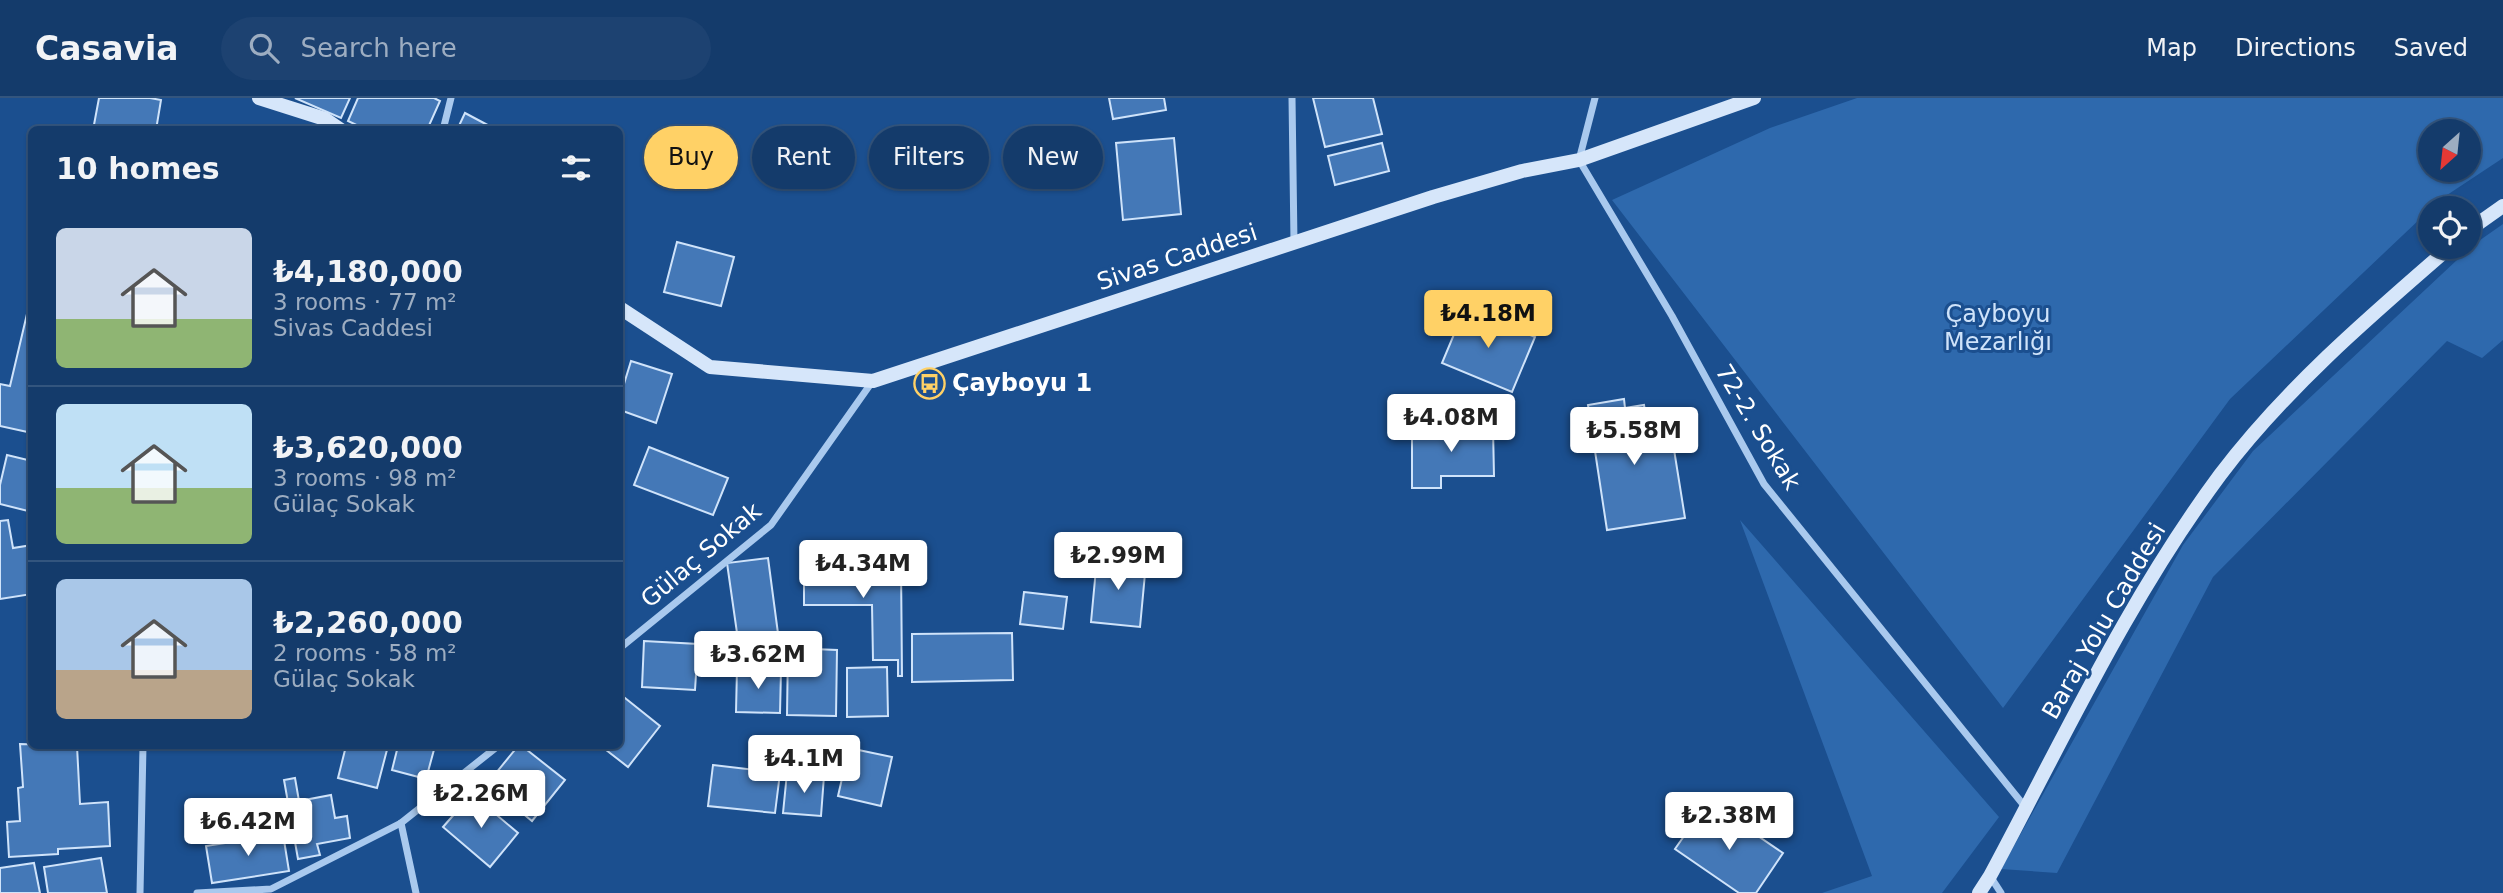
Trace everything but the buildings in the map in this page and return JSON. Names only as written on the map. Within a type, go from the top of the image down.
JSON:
[{"type":"street","points":[[259,98],[323,124]]},
{"type":"street","points":[[444,126],[451,98]]},
{"type":"street","points":[[1292,98],[1294,243]]},
{"type":"street","points":[[1580,160],[1595,98]]},
{"type":"street","name":"Sivas Caddesi","points":[[623,310],[710,367],[873,381],[1433,197],[1522,171],[1580,160],[1754,98]]},
{"type":"street","name":"72-2. Sokak","points":[[1580,160],[1672,316],[1764,484],[2026,808]]},
{"type":"street","points":[[2481,222],[2503,206]]},
{"type":"street","name":"Baraj Yolu Caddesi","points":[[1979,893],[2136,602],[2169,548],[2222,473],[2285,400],[2369,317],[2436,259]]},
{"type":"street","name":"Gülaç Sokak","points":[[623,646],[771,525],[873,381]]},
{"type":"street","points":[[140,893],[143,749]]},
{"type":"street","points":[[197,893],[271,889],[401,823],[494,749]]},
{"type":"street","points":[[401,823],[416,893]]},
{"type":"street","points":[[1990,876],[2001,893]]},
{"type":"green space","name":"Çayboyu Mezarlığı","points":[[1857,98],[2503,98],[2503,158],[2482,172],[2482,119],[2418,119],[2418,182],[2467,182],[2446,196],[2418,196],[2418,221],[2230,399],[2003,708],[1612,200],[1770,128]]},
{"type":"green space","points":[[2503,224],[2503,340],[2482,358],[2447,341],[2213,577],[2057,873],[2001,869],[2183,545],[2253,451],[2458,259],[2481,259],[2481,239]]},
{"type":"green space","points":[[1740,520],[1999,817],[1942,893],[1822,893],[1872,876]]},
{"type":"place","name":"Çayboyu 1","points":[[929,383]]}]
